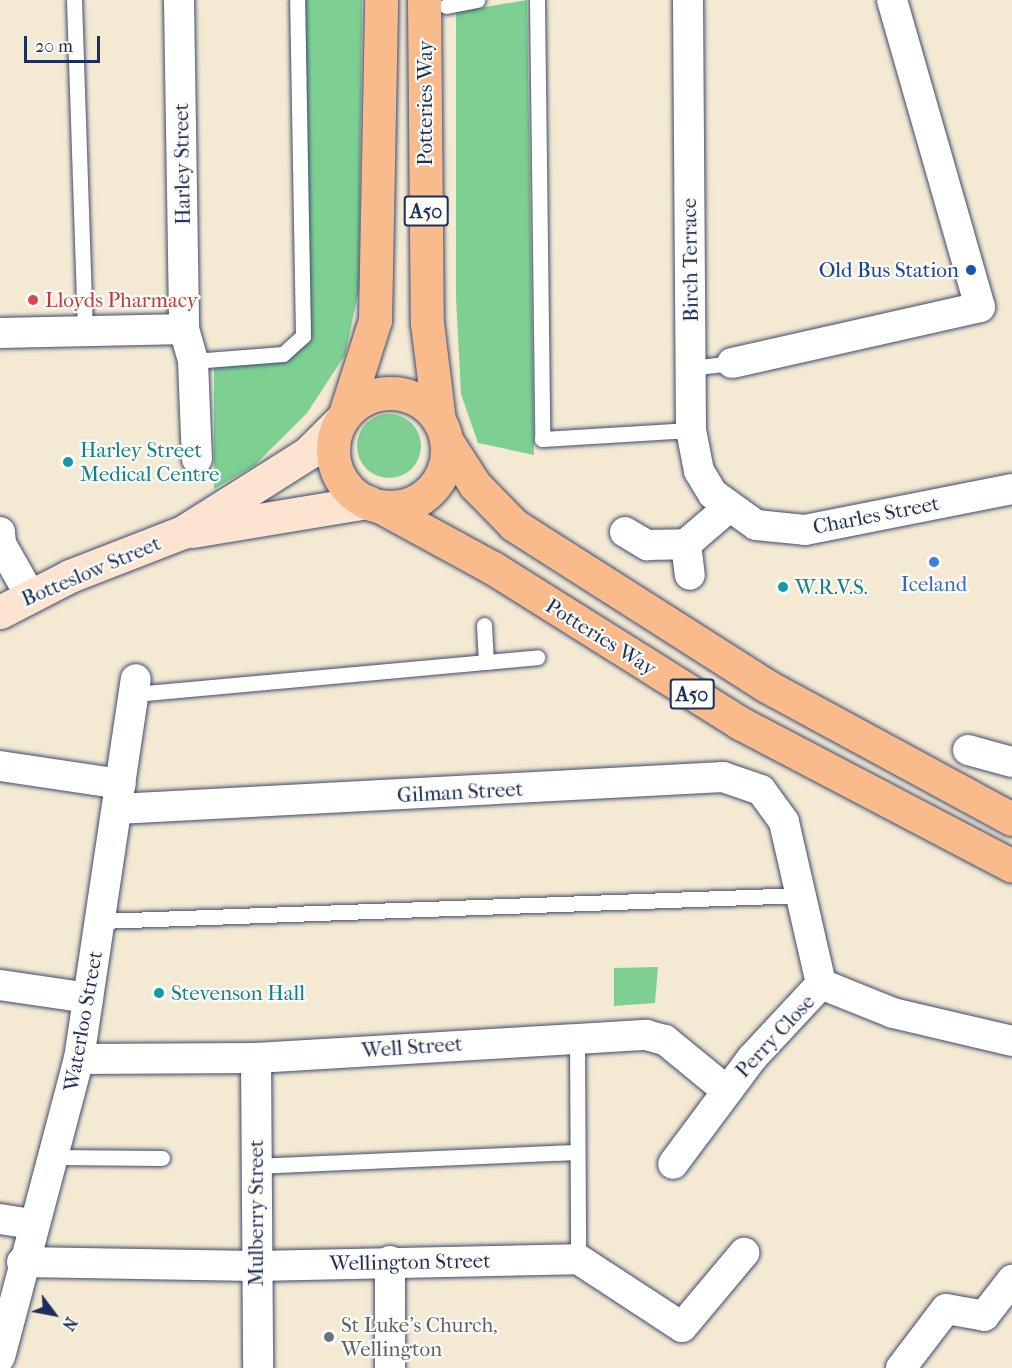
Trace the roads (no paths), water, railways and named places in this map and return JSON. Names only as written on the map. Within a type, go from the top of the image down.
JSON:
[{"type":"highway","name":"A50","points":[[343,417],[375,320],[381,0]]},
{"type":"highway","name":"Potteries Way","points":[[435,3],[427,323],[443,430],[475,485],[514,525],[765,685],[1012,819]]},
{"type":"highway","points":[[387,393],[407,395],[443,430],[447,457],[432,489],[402,506],[375,504],[345,486],[335,466],[333,446],[343,417],[361,401],[387,393]]},
{"type":"highway","name":"Potteries Way","points":[[375,504],[494,568],[740,723],[1012,866]]},
{"type":"street","name":"Harley Street","points":[[179,0],[184,329],[193,361],[196,459]]},
{"type":"street","name":"Birch Terrace","points":[[688,0],[691,430],[699,471],[728,508]]},
{"type":"street","points":[[732,363],[980,307],[892,0]]},
{"type":"street","points":[[0,333],[184,329]]},
{"type":"street","name":"Botteslow Street","points":[[0,612],[30,595],[183,532],[308,453],[343,417]]},
{"type":"street","name":"Charles Street","points":[[728,508],[756,525],[805,530],[1012,489]]},
{"type":"street","name":"Botteslow Street","points":[[183,532],[375,504]]},
{"type":"street","points":[[625,532],[647,545],[686,544],[728,508]]},
{"type":"street","points":[[0,532],[0,544],[30,595]]},
{"type":"street","points":[[686,544],[690,575]]},
{"type":"street","name":"Waterloo Street","points":[[0,1357],[22,1262],[79,1059],[135,687]]},
{"type":"street","points":[[968,750],[1012,762]]},
{"type":"street","name":"Gilman Street","points":[[0,766],[119,797],[723,777],[761,790],[784,822]]},
{"type":"street","name":"Perry Close","points":[[673,1164],[726,1090],[821,984],[803,895],[784,822]]},
{"type":"street","points":[[821,984],[893,1014],[1012,1041]]},
{"type":"street","points":[[0,985],[88,998]]},
{"type":"street","name":"Well Street","points":[[79,1059],[256,1058],[577,1036],[646,1035],[665,1040],[726,1090]]},
{"type":"street","name":"Mulberry Street","points":[[256,1058],[254,1166],[258,1368]]},
{"type":"street","points":[[0,1219],[33,1224]]},
{"type":"street","points":[[578,1259],[682,1327],[744,1253]]},
{"type":"street","name":"Wellington Street","points":[[22,1262],[256,1266],[390,1261],[578,1259]]},
{"type":"street","points":[[390,1261],[390,1368]]},
{"type":"street","points":[[902,1368],[946,1309],[984,1316],[1012,1280]]},
{"type":"lane","points":[[74,0],[85,331]]},
{"type":"lane","points":[[193,361],[283,354],[303,336],[297,0]]},
{"type":"lane","points":[[435,3],[477,0]]},
{"type":"lane","points":[[537,0],[542,439],[691,430]]},
{"type":"lane","points":[[691,368],[732,363]]},
{"type":"lane","points":[[484,625],[486,662]]},
{"type":"lane","points":[[135,687],[537,657]]},
{"type":"lane","points":[[101,921],[803,895]]},
{"type":"lane","points":[[577,1036],[578,1259]]},
{"type":"lane","points":[[254,1166],[577,1152]]},
{"type":"lane","points":[[53,1157],[162,1158]]},
{"type":"place","name":"Old Bus Station","points":[[971,270]]},
{"type":"place","name":"Lloyds Pharmacy","points":[[33,300]]},
{"type":"place","name":"Harley Street Medical Centre","points":[[68,462]]},
{"type":"place","name":"Iceland","points":[[934,562]]},
{"type":"place","name":"W.R.V.S.","points":[[783,587]]},
{"type":"place","name":"Stevenson Hall","points":[[159,993]]},
{"type":"place","name":"St Luke's Church, Wellington","points":[[329,1337]]}]
